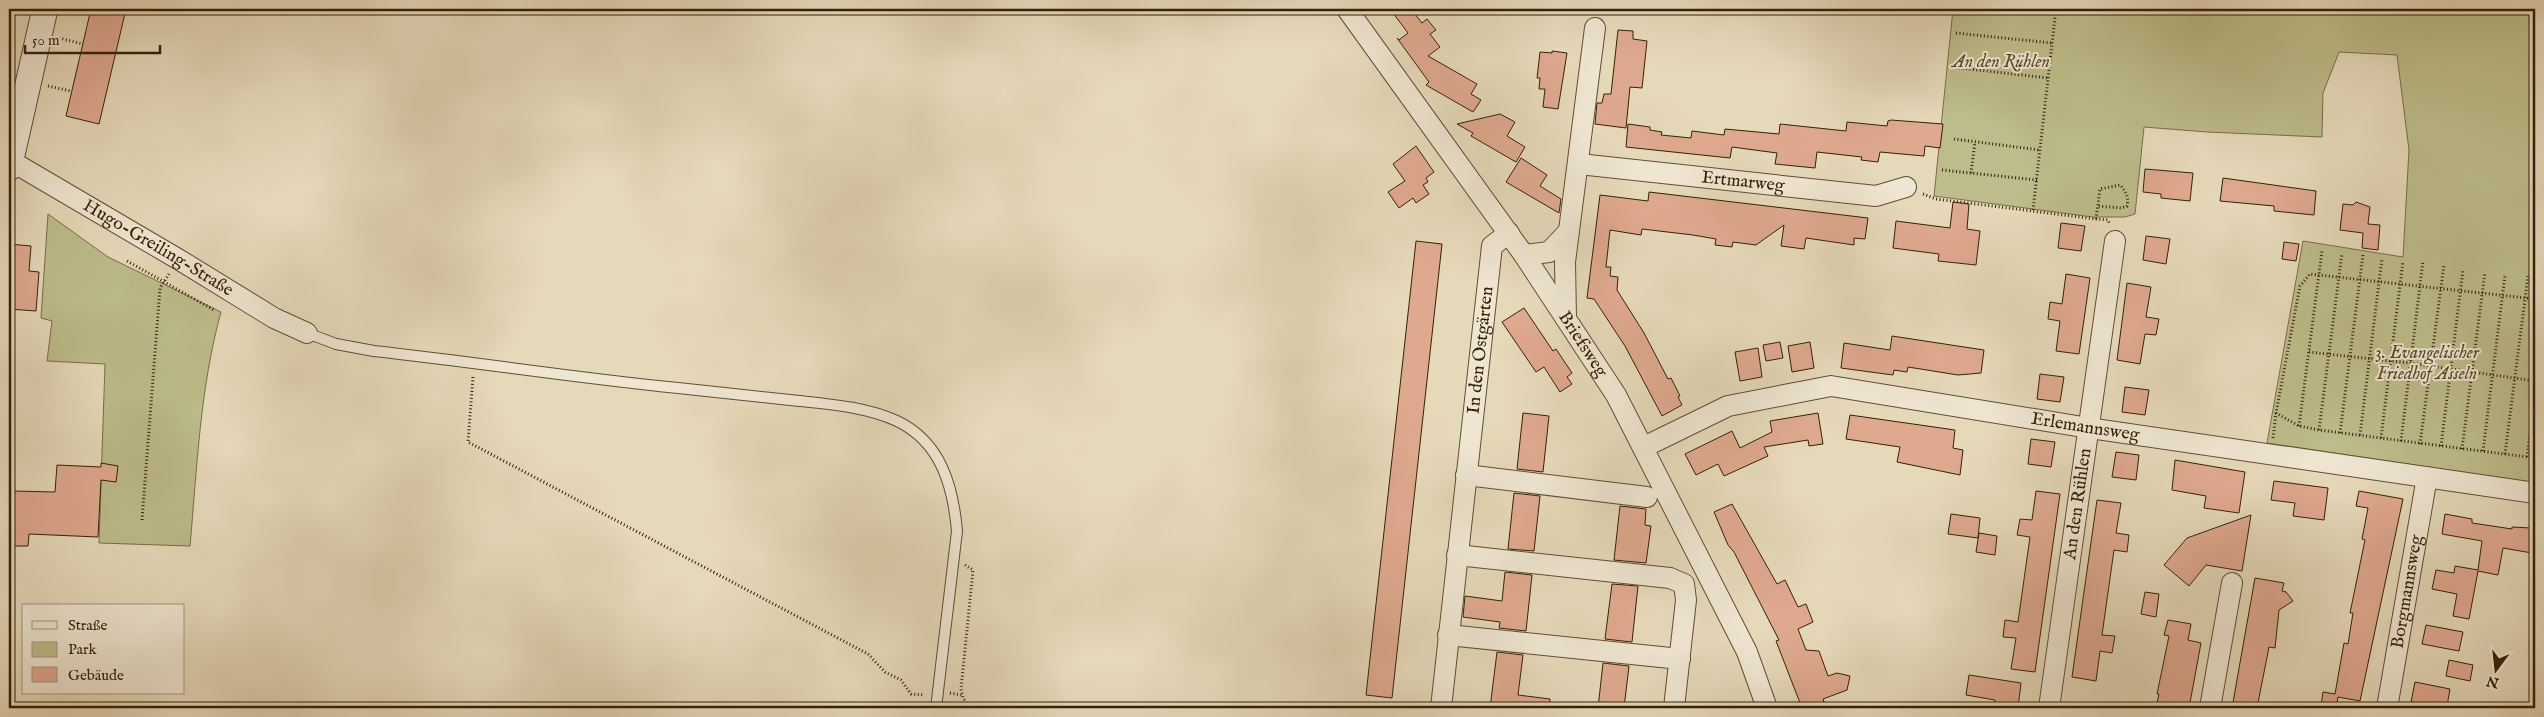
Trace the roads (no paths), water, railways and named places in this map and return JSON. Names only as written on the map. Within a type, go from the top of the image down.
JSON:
[{"type":"street","points":[[10,165],[45,9]]},
{"type":"street","name":"Briefsweg","points":[[1347,9],[1524,255],[1616,395],[1747,652],[1768,708]]},
{"type":"street","points":[[1567,320],[1564,286],[1568,232],[1579,164],[1595,28]]},
{"type":"street","name":"Ertmarweg","points":[[1579,164],[1876,196],[1906,187]]},
{"type":"street","name":"Hugo-Greiling-Straße","points":[[10,165],[170,254],[266,314],[307,334]]},
{"type":"street","points":[[1524,255],[1549,252],[1568,232]]},
{"type":"street","name":"In den Ostgärten","points":[[1441,708],[1492,246],[1508,234]]},
{"type":"street","name":"An den Rühlen","points":[[2049,708],[2089,428],[2113,234]]},
{"type":"street","name":"Erlemannsweg","points":[[1644,447],[1728,406],[1831,386],[2089,428],[2535,493]]},
{"type":"street","points":[[1466,475],[1647,497]]},
{"type":"street","name":"Borgmannsweg","points":[[2387,708],[2427,477]]},
{"type":"street","points":[[1457,555],[1670,578],[1684,584],[1686,600],[1674,708]]},
{"type":"street","points":[[2210,708],[2232,583]]},
{"type":"street","points":[[1448,635],[1680,659]]},
{"type":"lane","points":[[307,334],[336,344],[364,349],[623,383],[827,404],[864,410],[898,421],[916,434],[936,453],[947,476],[954,504],[957,531],[936,708]]},
{"type":"park label","name":"3. Evangelischer Friedhof Asseln","points":[[2427,363]]}]
